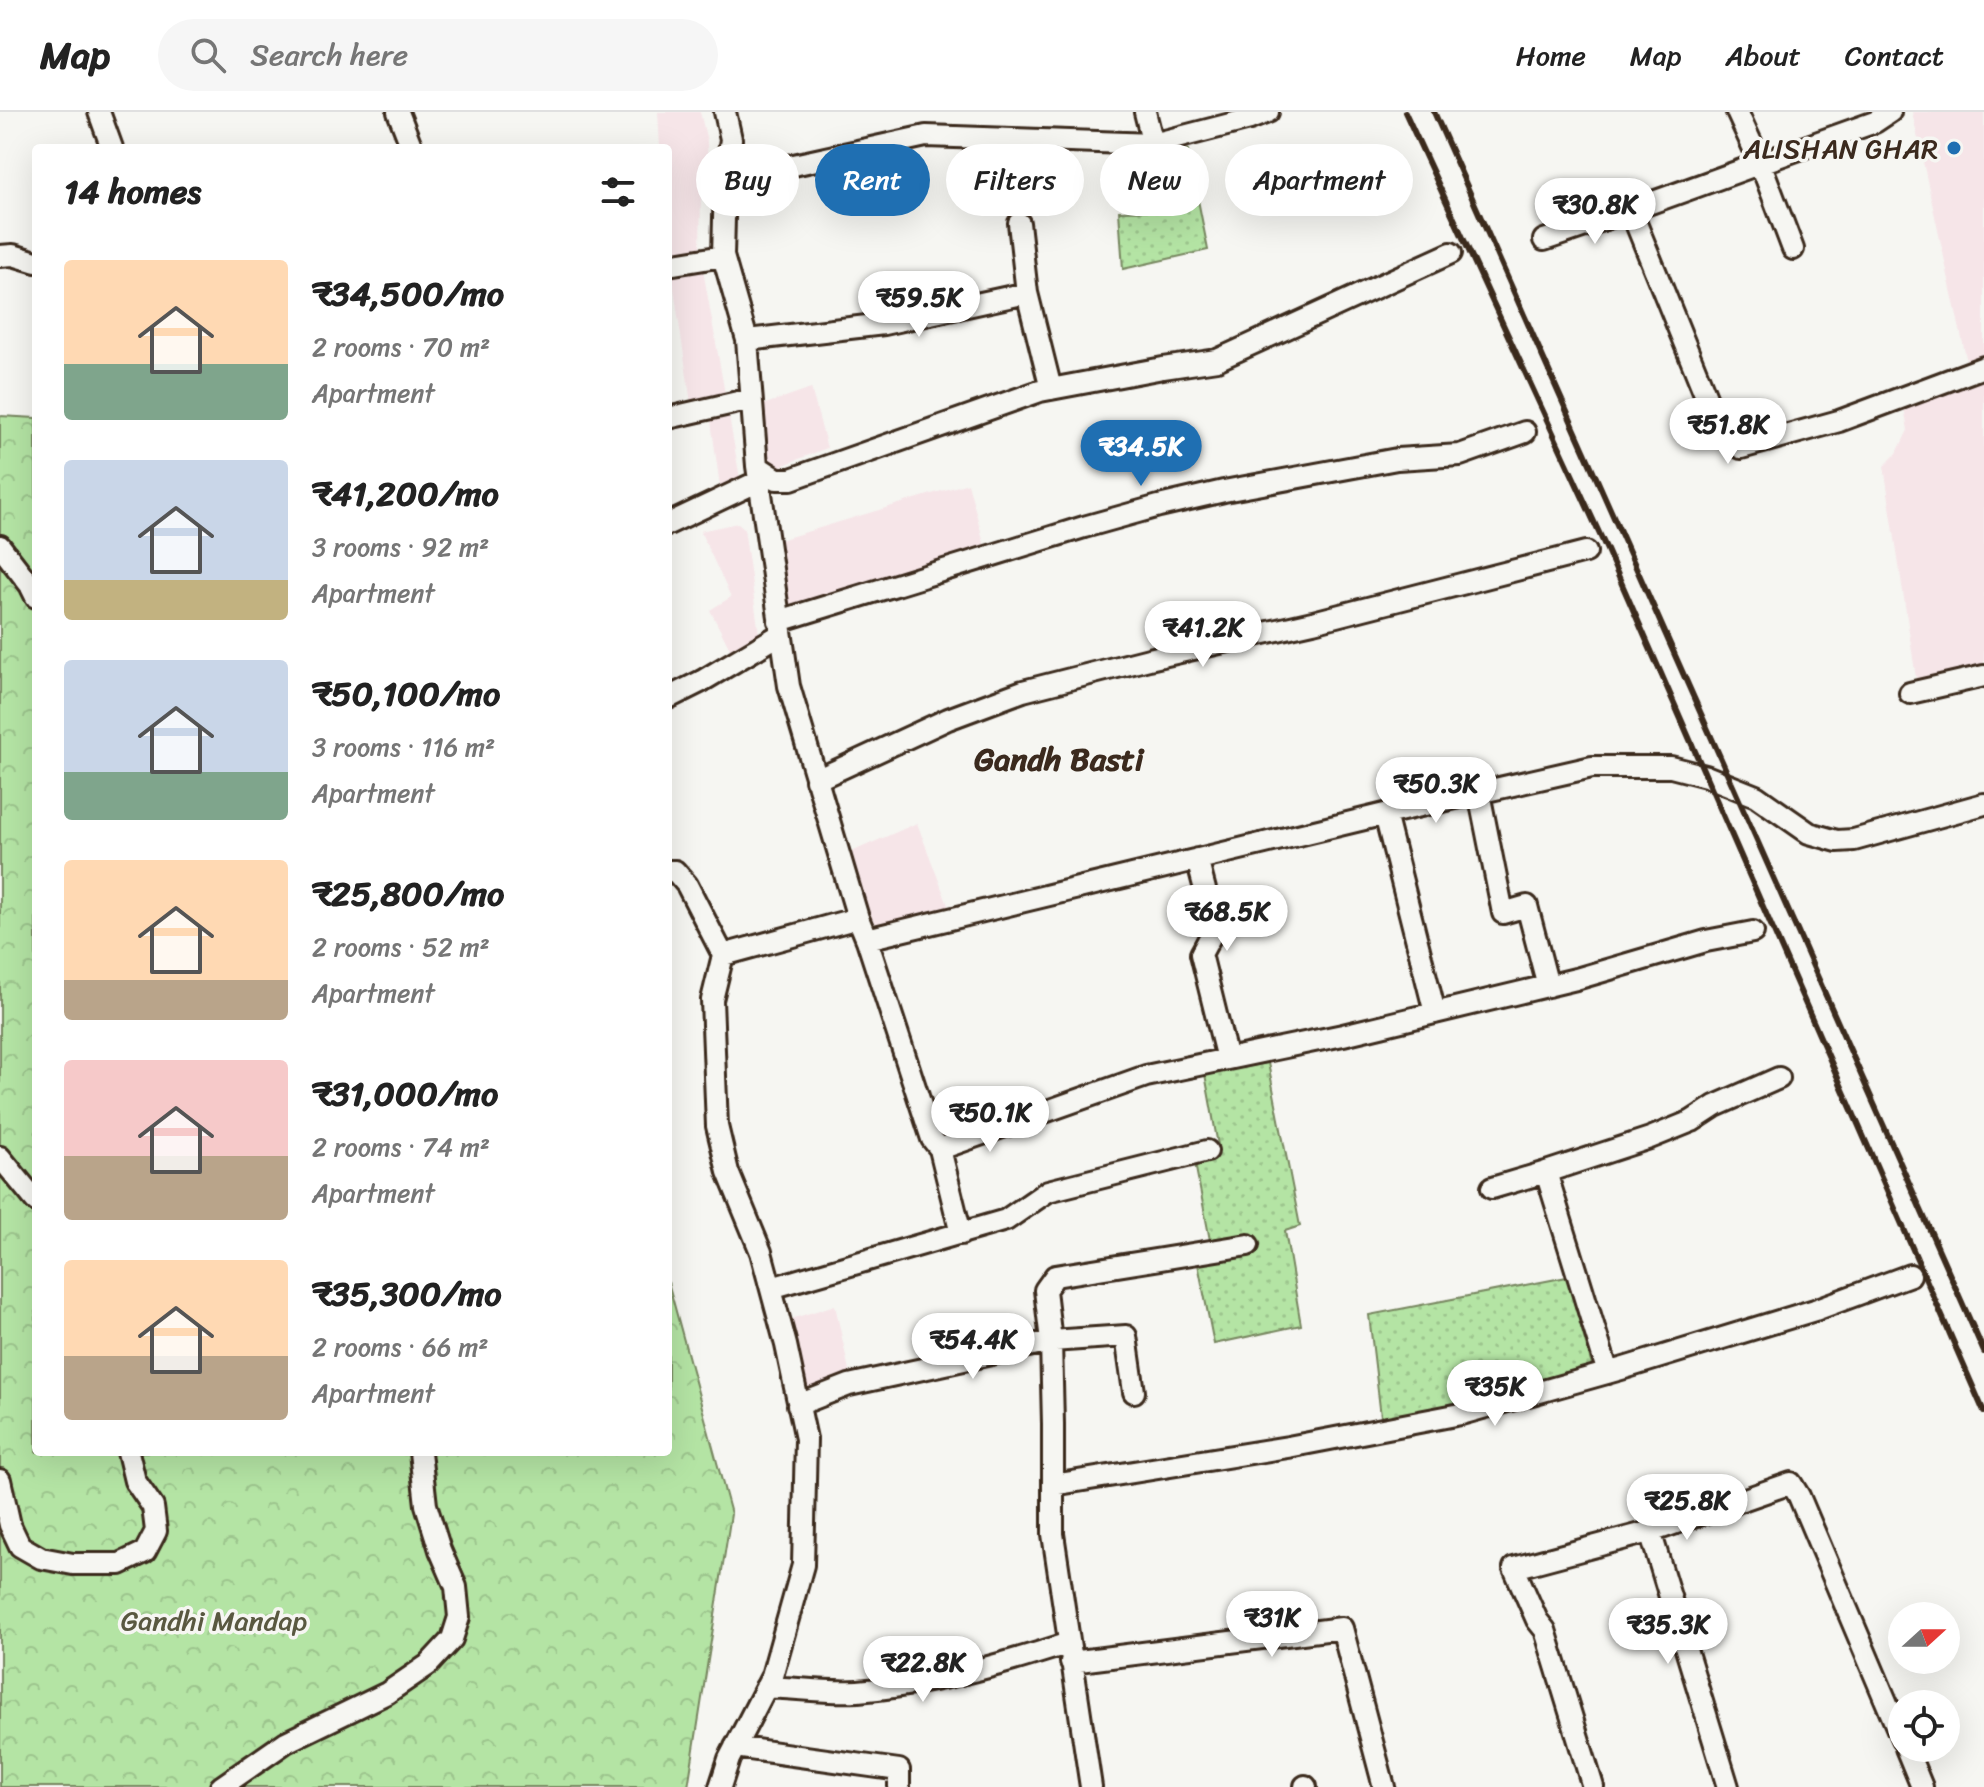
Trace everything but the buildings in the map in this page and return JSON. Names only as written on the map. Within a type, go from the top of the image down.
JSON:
[{"type":"street","points":[[99,112],[111,144]]},
{"type":"street","points":[[398,112],[410,144]]},
{"type":"street","points":[[725,112],[730,144]]},
{"type":"street","points":[[1145,112],[1153,144]]},
{"type":"street","points":[[799,164],[926,136],[1153,144],[1268,112]]},
{"type":"street","points":[[1737,112],[1793,249]]},
{"type":"street","points":[[1544,240],[1875,122],[1890,112]]},
{"type":"street","points":[[1631,211],[1722,436],[1741,448],[1839,421],[1984,367]]},
{"type":"street","points":[[724,216],[723,256],[747,340],[758,473],[789,686],[858,918],[932,1139],[940,1149],[961,1234]]},
{"type":"street","points":[[1019,223],[1027,293],[1051,389]]},
{"type":"street","points":[[672,522],[758,473],[777,479],[791,479],[1040,391],[1217,360],[1451,253]]},
{"type":"street","points":[[0,256],[13,255],[32,261]]},
{"type":"street","points":[[672,264],[723,256]]},
{"type":"street","points":[[747,340],[884,324],[1027,293]]},
{"type":"street","points":[[672,417],[751,399]]},
{"type":"street","points":[[672,696],[702,681],[780,627],[1084,527],[1224,491],[1397,459],[1460,455],[1525,432]]},
{"type":"street","points":[[0,546],[32,589]]},
{"type":"street","points":[[816,780],[948,719],[1023,691],[1313,622],[1586,552]]},
{"type":"street","points":[[1910,693],[1984,676]]},
{"type":"street","points":[[867,939],[1592,767],[1671,767],[1706,776],[1756,796],[1809,833],[1837,841],[1854,840],[1984,804]]},
{"type":"street","points":[[1479,793],[1503,913],[1527,906],[1548,986]]},
{"type":"street","points":[[1385,814],[1435,1013]]},
{"type":"street","points":[[1197,859],[1215,928],[1201,954],[1227,1059]]},
{"type":"street","points":[[672,871],[687,885],[723,955],[712,1000],[717,1126],[728,1172],[761,1252],[786,1345],[806,1439],[803,1565],[772,1676],[735,1747],[720,1787]]},
{"type":"street","points":[[723,955],[858,918]]},
{"type":"street","points":[[940,1149],[1146,1076],[1343,1035],[1548,986],[1706,941],[1753,932]]},
{"type":"street","points":[[1492,1188],[1650,1138],[1779,1078]]},
{"type":"street","points":[[771,1288],[1006,1220],[1048,1191],[1207,1151]]},
{"type":"street","points":[[0,1157],[32,1196]]},
{"type":"street","points":[[1546,1172],[1608,1373]]},
{"type":"street","points":[[1091,1787],[1053,1534],[1051,1341],[1045,1290],[1055,1276],[1248,1245]]},
{"type":"street","points":[[1053,1485],[1288,1447],[1461,1414],[1815,1310],[1910,1275]]},
{"type":"street","points":[[798,1405],[849,1385],[1051,1341],[1126,1336],[1134,1392]]},
{"type":"street","points":[[0,1480],[10,1525],[20,1546],[41,1558],[73,1564],[120,1564],[145,1552],[156,1531],[153,1507],[135,1481],[129,1456]]},
{"type":"street","points":[[221,1787],[286,1742],[387,1693],[428,1665],[452,1639],[459,1617],[456,1587],[426,1505],[420,1456]]},
{"type":"street","points":[[1593,1787],[1545,1630],[1537,1620],[1514,1568],[1650,1531],[1791,1483],[1888,1706]]},
{"type":"street","points":[[1650,1531],[1728,1787]]},
{"type":"street","points":[[766,1687],[869,1690],[920,1682],[1022,1658],[1342,1628],[1384,1787]]},
{"type":"street","points":[[735,1747],[899,1770],[899,1787]]},
{"type":"street","points":[[1912,1762],[1922,1787]]},
{"type":"shaded area","points":[[658,112],[700,112],[707,144],[696,144],[696,216],[701,216],[700,253],[744,501],[740,505],[723,508],[709,407],[692,410],[672,276],[672,144],[660,144]]},
{"type":"shaded area","points":[[1912,112],[1984,112],[1984,690],[1919,698],[1884,466],[1897,453],[1908,430],[1903,402],[1969,371]]},
{"type":"shaded area","points":[[811,388],[827,448],[781,466],[769,463],[763,455],[757,407]]},
{"type":"shaded area","points":[[968,483],[987,554],[788,608],[780,540]]},
{"type":"shaded area","points":[[738,523],[744,528],[759,634],[756,641],[733,655],[710,610],[731,597],[700,531]]},
{"type":"shaded area","points":[[917,823],[951,913],[884,928],[873,922],[849,853]]},
{"type":"shaded area","points":[[835,1305],[853,1389],[805,1399],[788,1320]]},
{"type":"green space","points":[[1119,216],[1201,216],[1208,250],[1123,269]]},
{"type":"green space","name":"Gandhi Mandap","points":[[0,416],[32,418],[32,1456],[672,1456],[672,1297],[731,1514],[688,1787],[0,1787]]},
{"type":"green space","points":[[1268,1063],[1300,1226],[1285,1231],[1301,1325],[1214,1344],[1198,1264],[1210,1240],[1193,1153],[1218,1145],[1205,1074]]},
{"type":"green space","points":[[1567,1277],[1594,1373],[1382,1425],[1369,1315]]},
{"type":"railway","points":[[1405,112],[1607,550],[1984,1412]]},
{"type":"railway","points":[[1434,112],[1984,1352]]},
{"type":"place","name":"ALISHAN GHAR","points":[[1954,148]]},
{"type":"district","name":"Gandh Basti","points":[[1059,759]]}]
